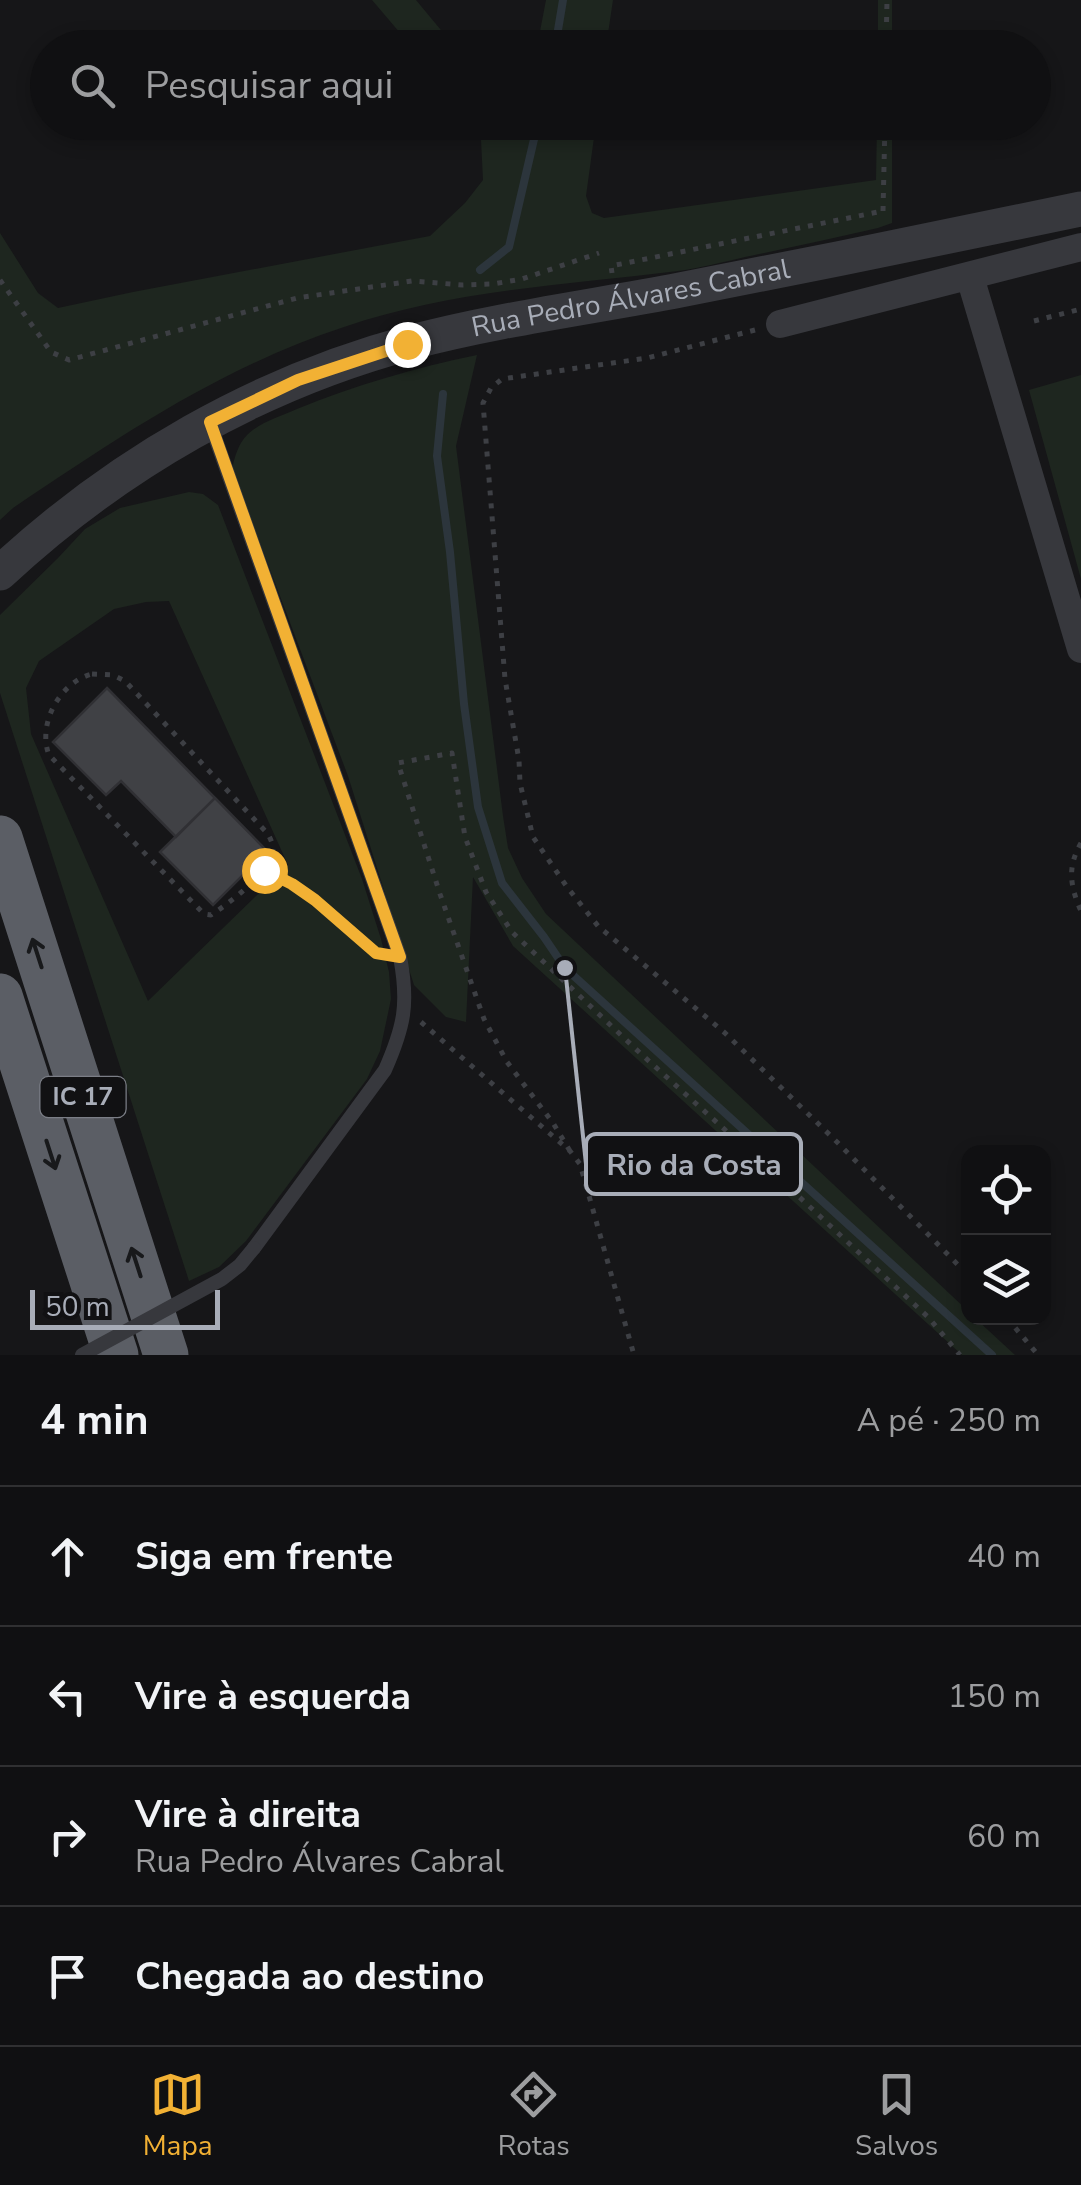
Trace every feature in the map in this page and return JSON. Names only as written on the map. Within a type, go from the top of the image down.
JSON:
[{"type":"highway","name":"IC 17","points":[[0,838],[166,1355]]},
{"type":"highway","name":"IC 17","points":[[0,996],[116,1355]]},
{"type":"street","name":"Rua Pedro Álvares Cabral","points":[[0,573],[78,506],[148,457],[298,380],[448,333],[1081,210]]},
{"type":"street","points":[[780,324],[1081,248]]},
{"type":"street","points":[[970,277],[1081,649]]},
{"type":"lane","points":[[82,1355],[222,1279],[240,1265],[384,1070],[400,1037],[404,1012],[406,995],[400,957],[210,422]]},
{"type":"path","points":[[886,30],[887,0]]},
{"type":"path","points":[[615,301],[611,266],[883,211],[885,140]]},
{"type":"path","points":[[0,280],[51,352],[69,360],[297,298],[412,281],[463,286],[493,284],[522,279],[599,253]]},
{"type":"path","points":[[1034,322],[1081,309]]},
{"type":"path","points":[[780,324],[647,358],[502,379],[482,403],[505,679],[520,784],[533,836],[598,926],[725,1033],[961,1268]]},
{"type":"path","points":[[92,674],[113,674],[125,681],[268,834],[272,856],[264,870],[218,910],[204,914],[50,755],[46,726],[66,690],[79,677],[92,674]]},
{"type":"path","points":[[634,1355],[580,1164],[507,1062],[484,1019],[398,763],[452,753],[464,837],[486,892],[512,932],[928,1317],[960,1355]]},
{"type":"path","points":[[1081,843],[1070,864],[1072,890],[1081,911]]},
{"type":"path","points":[[264,870],[315,900],[376,953],[400,957]]},
{"type":"path","points":[[404,1012],[418,1018],[570,1151]]},
{"type":"path","points":[[1013,1325],[1038,1355]]},
{"type":"shaded area","points":[[372,0],[416,0],[441,30],[398,30]]},
{"type":"shaded area","points":[[546,0],[613,0],[609,30],[540,30]]},
{"type":"shaded area","points":[[878,0],[892,0],[892,30],[878,30]]},
{"type":"shaded area","points":[[481,140],[594,140],[586,196],[592,213],[604,218],[876,180],[877,140],[892,140],[892,223],[695,268],[468,297],[344,327],[255,362],[172,406],[53,481],[0,520],[0,233],[38,293],[58,308],[430,236],[483,180]]},
{"type":"shaded area","points":[[477,355],[456,446],[503,816],[508,848],[522,878],[546,914],[961,1304],[961,1325],[983,1325],[1015,1355],[962,1355],[513,946],[473,877],[466,1022],[446,1017],[414,985],[348,776],[232,469],[237,450],[253,430],[319,400],[408,371]]},
{"type":"shaded area","points":[[1081,375],[1081,579],[1029,390]]},
{"type":"shaded area","points":[[189,492],[203,494],[218,505],[362,879],[389,972],[391,999],[380,1051],[367,1079],[246,1241],[219,1267],[189,1281],[0,693],[0,615],[85,529],[120,508]],"holes":[[[169,601],[288,865],[148,1001],[31,734],[26,688],[39,661],[114,609]]]},
{"type":"building","points":[[107,688],[215,798],[176,837],[121,781],[106,795],[53,742]]},
{"type":"building","points":[[215,798],[267,851],[213,905],[160,852]]},
{"type":"waterway","points":[[558,30],[563,0]]},
{"type":"waterway","points":[[480,270],[509,247],[534,140]]},
{"type":"waterway","points":[[443,394],[437,456],[464,704],[478,807],[502,883],[565,968],[992,1355]]},
{"type":"place","name":"Rio da Costa","points":[[565,968]]},
{"type":"route","points":[[264,870],[315,900],[376,953],[400,957],[210,422],[298,380],[407,344]]}]
